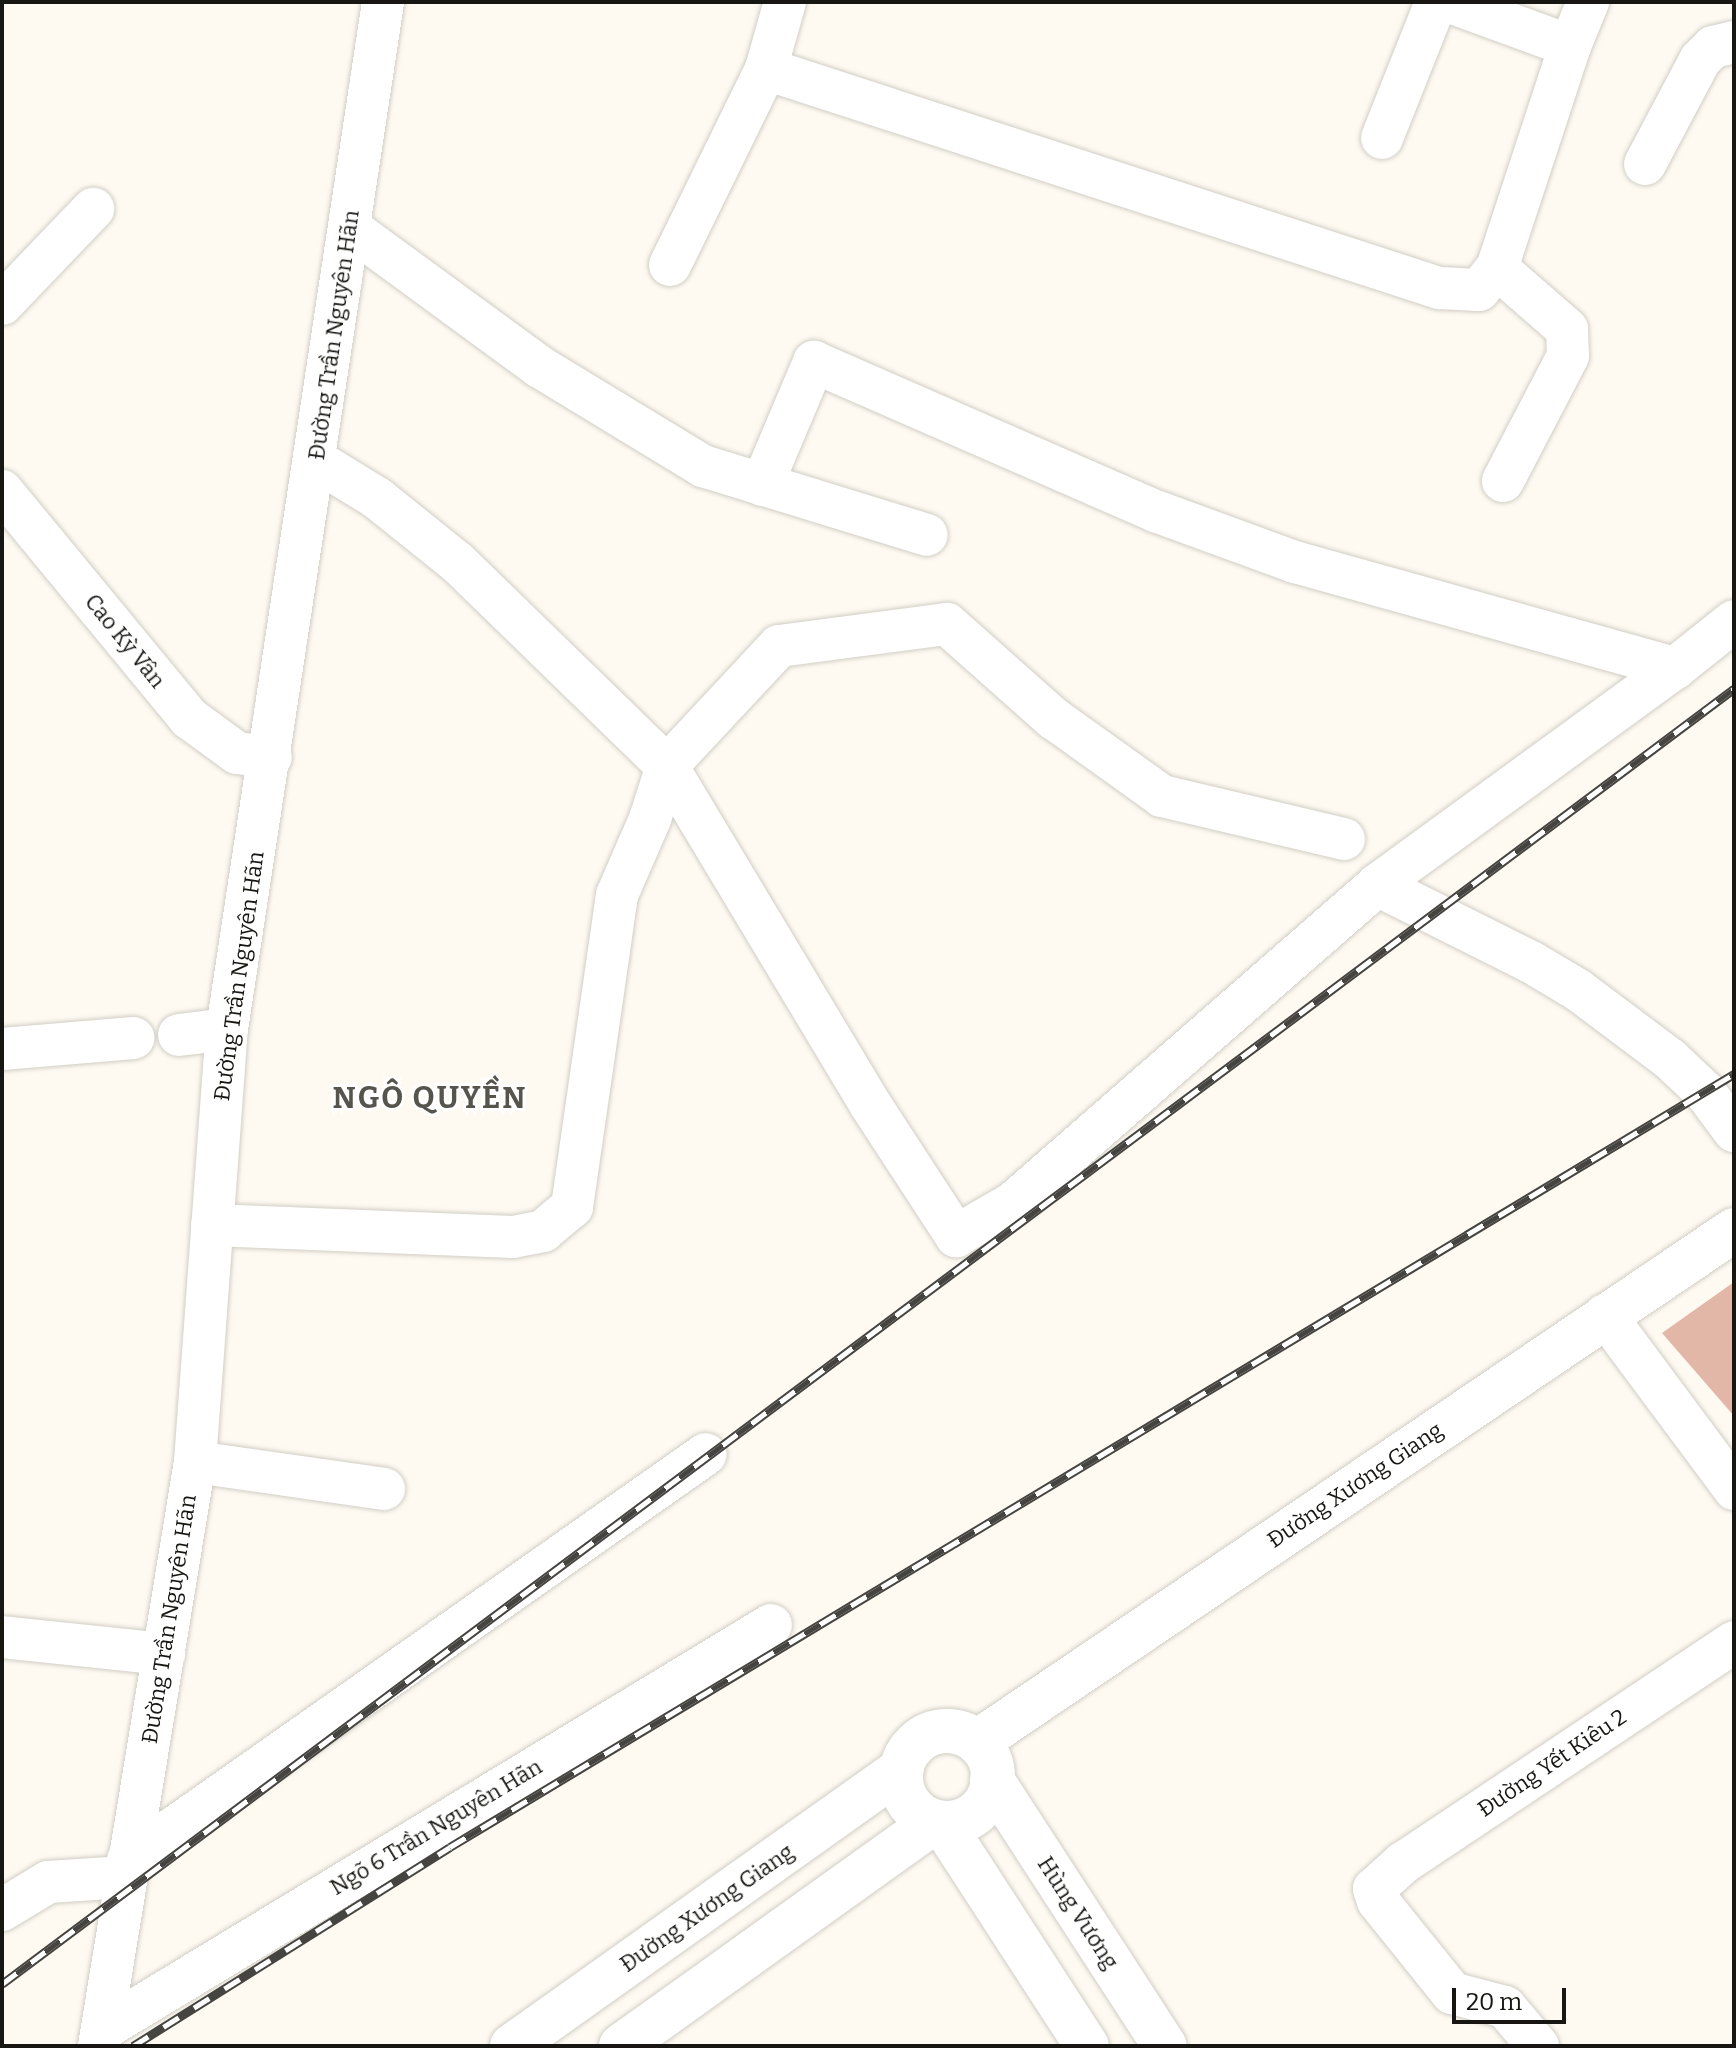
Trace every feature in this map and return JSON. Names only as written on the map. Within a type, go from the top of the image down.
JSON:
[{"type":"main road","name":"Đường Xương Giang","points":[[985,1761],[1605,1315],[1734,1230]]},
{"type":"main road","points":[[621,2046],[938,1825],[959,1823],[983,1804],[985,1761],[963,1734],[936,1732],[916,1742],[901,1770],[908,1801],[938,1825],[1062,2003],[1087,2046]]},
{"type":"main road","name":"Hùng Vương","points":[[985,1761],[1165,2046]]},
{"type":"main road","name":"Đường Xương Giang","points":[[512,2046],[901,1770]]},
{"type":"street","name":"Đường Trần Nguyên Hãn","points":[[100,2038],[195,1462],[227,1029],[271,757],[383,2]]},
{"type":"street","points":[[670,265],[766,69],[785,2]]},
{"type":"street","points":[[1382,138],[1436,2]]},
{"type":"street","points":[[1450,2],[1570,46]]},
{"type":"street","points":[[766,69],[1439,288],[1479,290],[1497,268],[1570,46],[1588,2]]},
{"type":"street","points":[[1645,164],[1700,60],[1713,47],[1734,42]]},
{"type":"street","points":[[2,304],[93,209]]},
{"type":"street","points":[[350,228],[540,367],[703,466],[927,535]]},
{"type":"street","points":[[1497,268],[1559,320],[1567,329],[1568,342],[1568,356],[1503,481]]},
{"type":"street","points":[[762,485],[814,362],[1145,507],[1295,562],[1675,668]]},
{"type":"street","points":[[315,460],[377,498],[457,562],[667,766],[862,1091],[956,1236],[1013,1203],[1377,885],[1675,668],[1734,621]]},
{"type":"street","name":"Cao Kỳ Vân","points":[[2,491],[189,718],[237,753],[271,757]]},
{"type":"street","points":[[212,1225],[513,1237],[543,1231],[572,1207],[617,895],[650,819],[667,766],[779,646],[947,624],[1053,718],[1162,796],[1344,839]]},
{"type":"street","points":[[1377,885],[1531,962],[1578,990],[1670,1059],[1705,1092],[1734,1131]]},
{"type":"street","points":[[179,1035],[227,1029]]},
{"type":"street","points":[[2,1049],[134,1038]]},
{"type":"street","points":[[1605,1315],[1734,1489]]},
{"type":"street","points":[[2,1910],[48,1882],[126,1868],[706,1454]]},
{"type":"street","points":[[195,1462],[384,1489]]},
{"type":"street","name":"Ngõ 6 Trần Nguyên Hãn","points":[[100,2038],[771,1625]]},
{"type":"street","points":[[2,1637],[164,1654]]},
{"type":"street","name":"Đường Yết Kiêu 2","points":[[1538,2046],[1505,2007],[1452,1993],[1378,1901],[1374,1889],[1403,1863],[1734,1642]]},
{"type":"street","points":[[1060,2046],[1062,2003]]},
{"type":"building","points":[[1734,1282],[1734,1416],[1662,1333]]},
{"type":"railway","points":[[2,1984],[1734,689]]},
{"type":"railway","points":[[133,2046],[450,1847],[1734,1074]]},
{"type":"district","name":"NGÔ QUYỀN","points":[[430,1098]]}]
